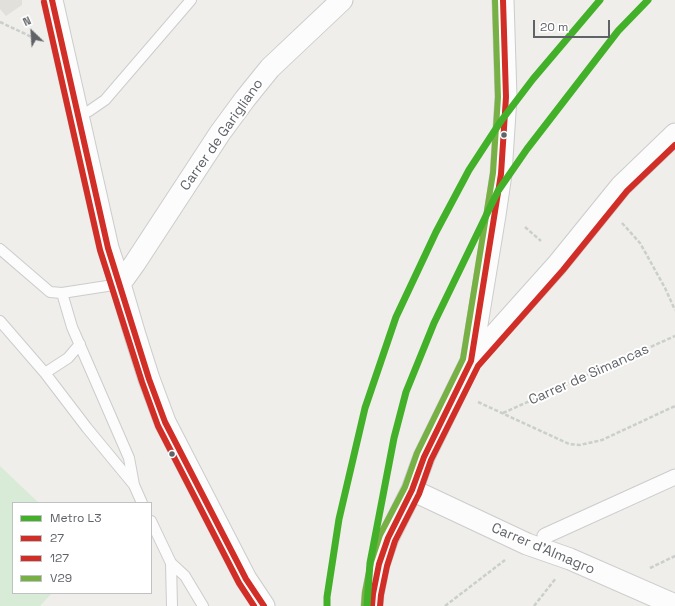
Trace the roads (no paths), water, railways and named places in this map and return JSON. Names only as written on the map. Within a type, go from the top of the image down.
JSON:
[{"type":"street","points":[[52,0],[108,248],[146,372],[165,422],[246,579],[264,606]]},
{"type":"street","name":"Carrer de Garigliano","points":[[120,284],[220,133],[245,99],[270,68],[342,0]]},
{"type":"street","points":[[471,360],[501,174],[506,97],[503,0]]},
{"type":"street","points":[[372,606],[379,564],[388,538],[412,490],[424,457],[471,360],[557,264],[621,186],[675,134]]},
{"type":"street","points":[[545,536],[675,477]]},
{"type":"street","name":"Carrer d'Almagro","points":[[412,490],[527,544],[570,559],[675,605]]},
{"type":"lane","points":[[78,116],[89,112],[106,100],[191,0]]},
{"type":"lane","points":[[1,250],[50,292],[62,293],[120,284]]},
{"type":"lane","points":[[62,293],[72,327],[129,458],[134,486]]},
{"type":"lane","points":[[0,321],[45,373],[134,486],[142,502]]},
{"type":"lane","points":[[45,373],[68,358],[80,344]]},
{"type":"lane","points":[[152,523],[171,563],[185,576],[203,606]]},
{"type":"lane","points":[[171,563],[172,606]]},
{"type":"metro line","name":"L3","points":[[327,606],[327,597],[339,519],[365,408],[396,317],[436,232],[469,170],[501,121],[533,79],[600,0]]},
{"type":"metro line","name":"L3","points":[[367,606],[370,563],[394,438],[406,392],[434,323],[498,191],[527,149],[618,31],[648,0]]}]
